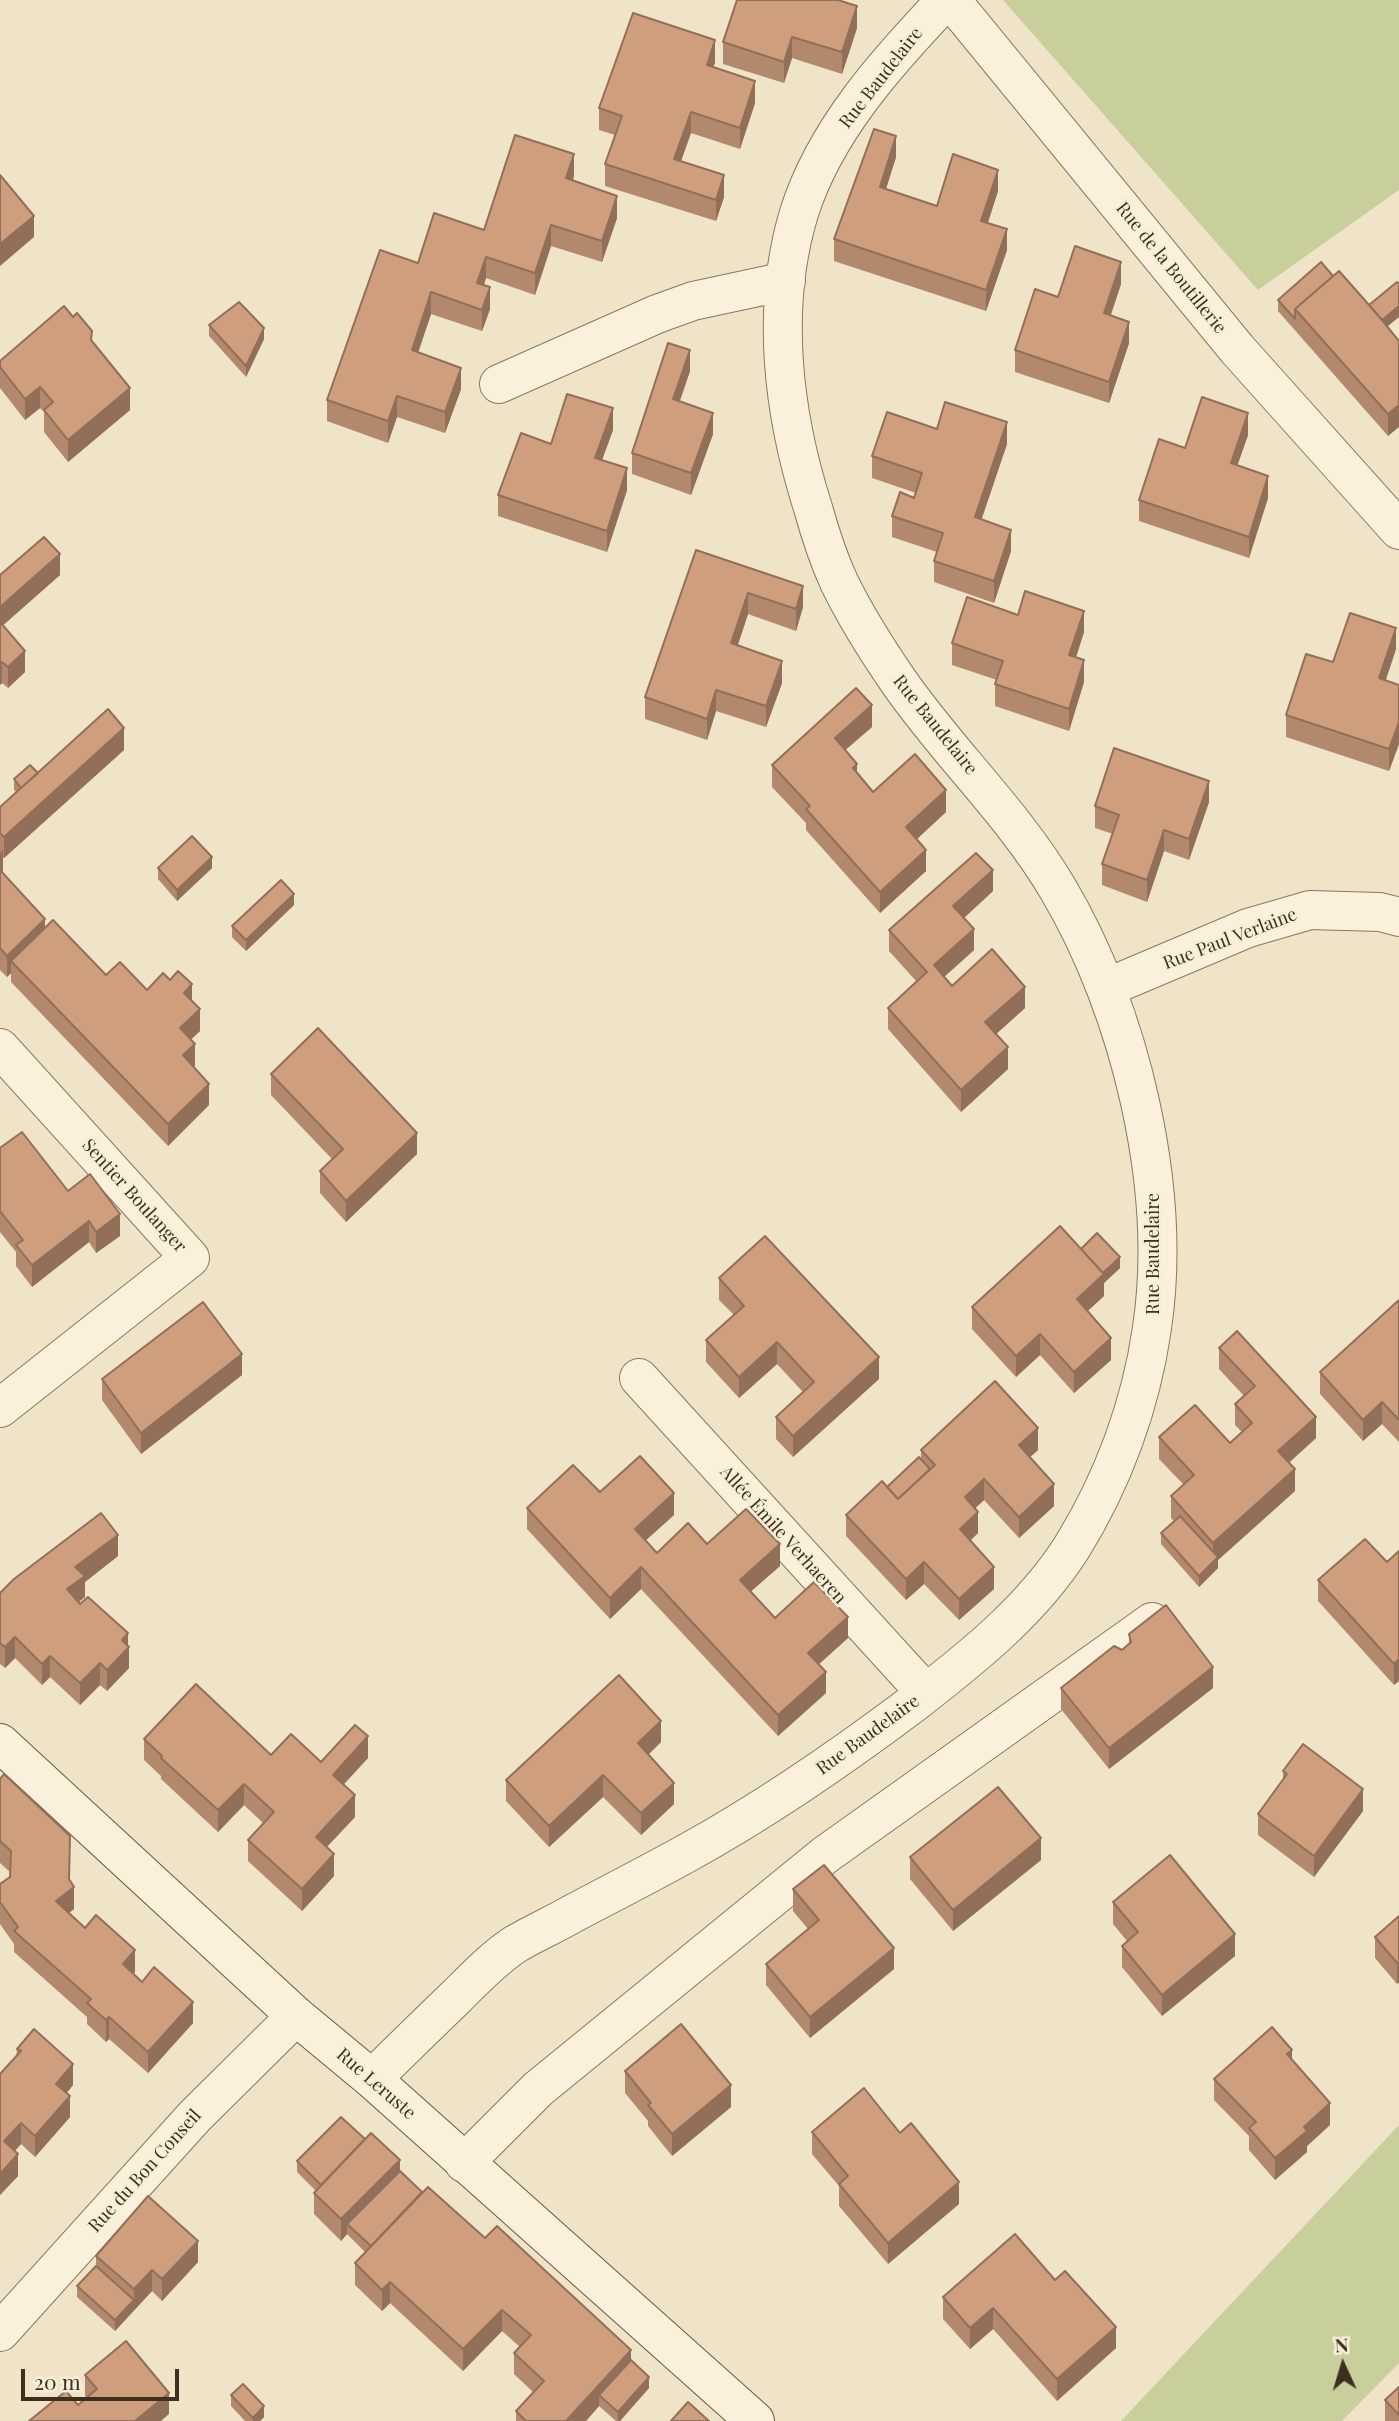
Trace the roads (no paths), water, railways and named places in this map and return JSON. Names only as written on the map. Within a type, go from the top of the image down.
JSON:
[{"type":"street","name":"Rue Baudelaire","points":[[372,2079],[489,1965],[516,1944],[734,1826],[854,1748],[989,1643],[1041,1589],[1069,1552],[1105,1485],[1138,1396],[1155,1303],[1157,1235],[1136,1085],[1106,988],[1084,936],[1057,887],[1029,845],[904,689],[855,613],[835,575],[804,482],[793,436],[783,335],[786,281],[800,209],[832,142],[867,91],[909,39],[948,0]]},
{"type":"street","name":"Rue de la Boutillerie","points":[[948,0],[1237,349],[1399,530]]},
{"type":"street","points":[[499,384],[657,314],[694,301],[786,281]]},
{"type":"street","name":"Rue Paul Verlaine","points":[[1106,988],[1248,928],[1310,910],[1380,912],[1399,917]]},
{"type":"street","name":"Sentier Boulanger","points":[[0,1048],[190,1258],[0,1408]]},
{"type":"street","name":"Allée Émile Verhaeren","points":[[639,1378],[926,1693]]},
{"type":"street","points":[[464,2163],[538,2089],[825,1855],[1152,1622]]},
{"type":"street","name":"Rue Leruste","points":[[0,1743],[296,2016],[372,2079],[755,2421]]},
{"type":"street","name":"Rue du Bon Conseil","points":[[0,2332],[195,2116],[296,2016]]}]
